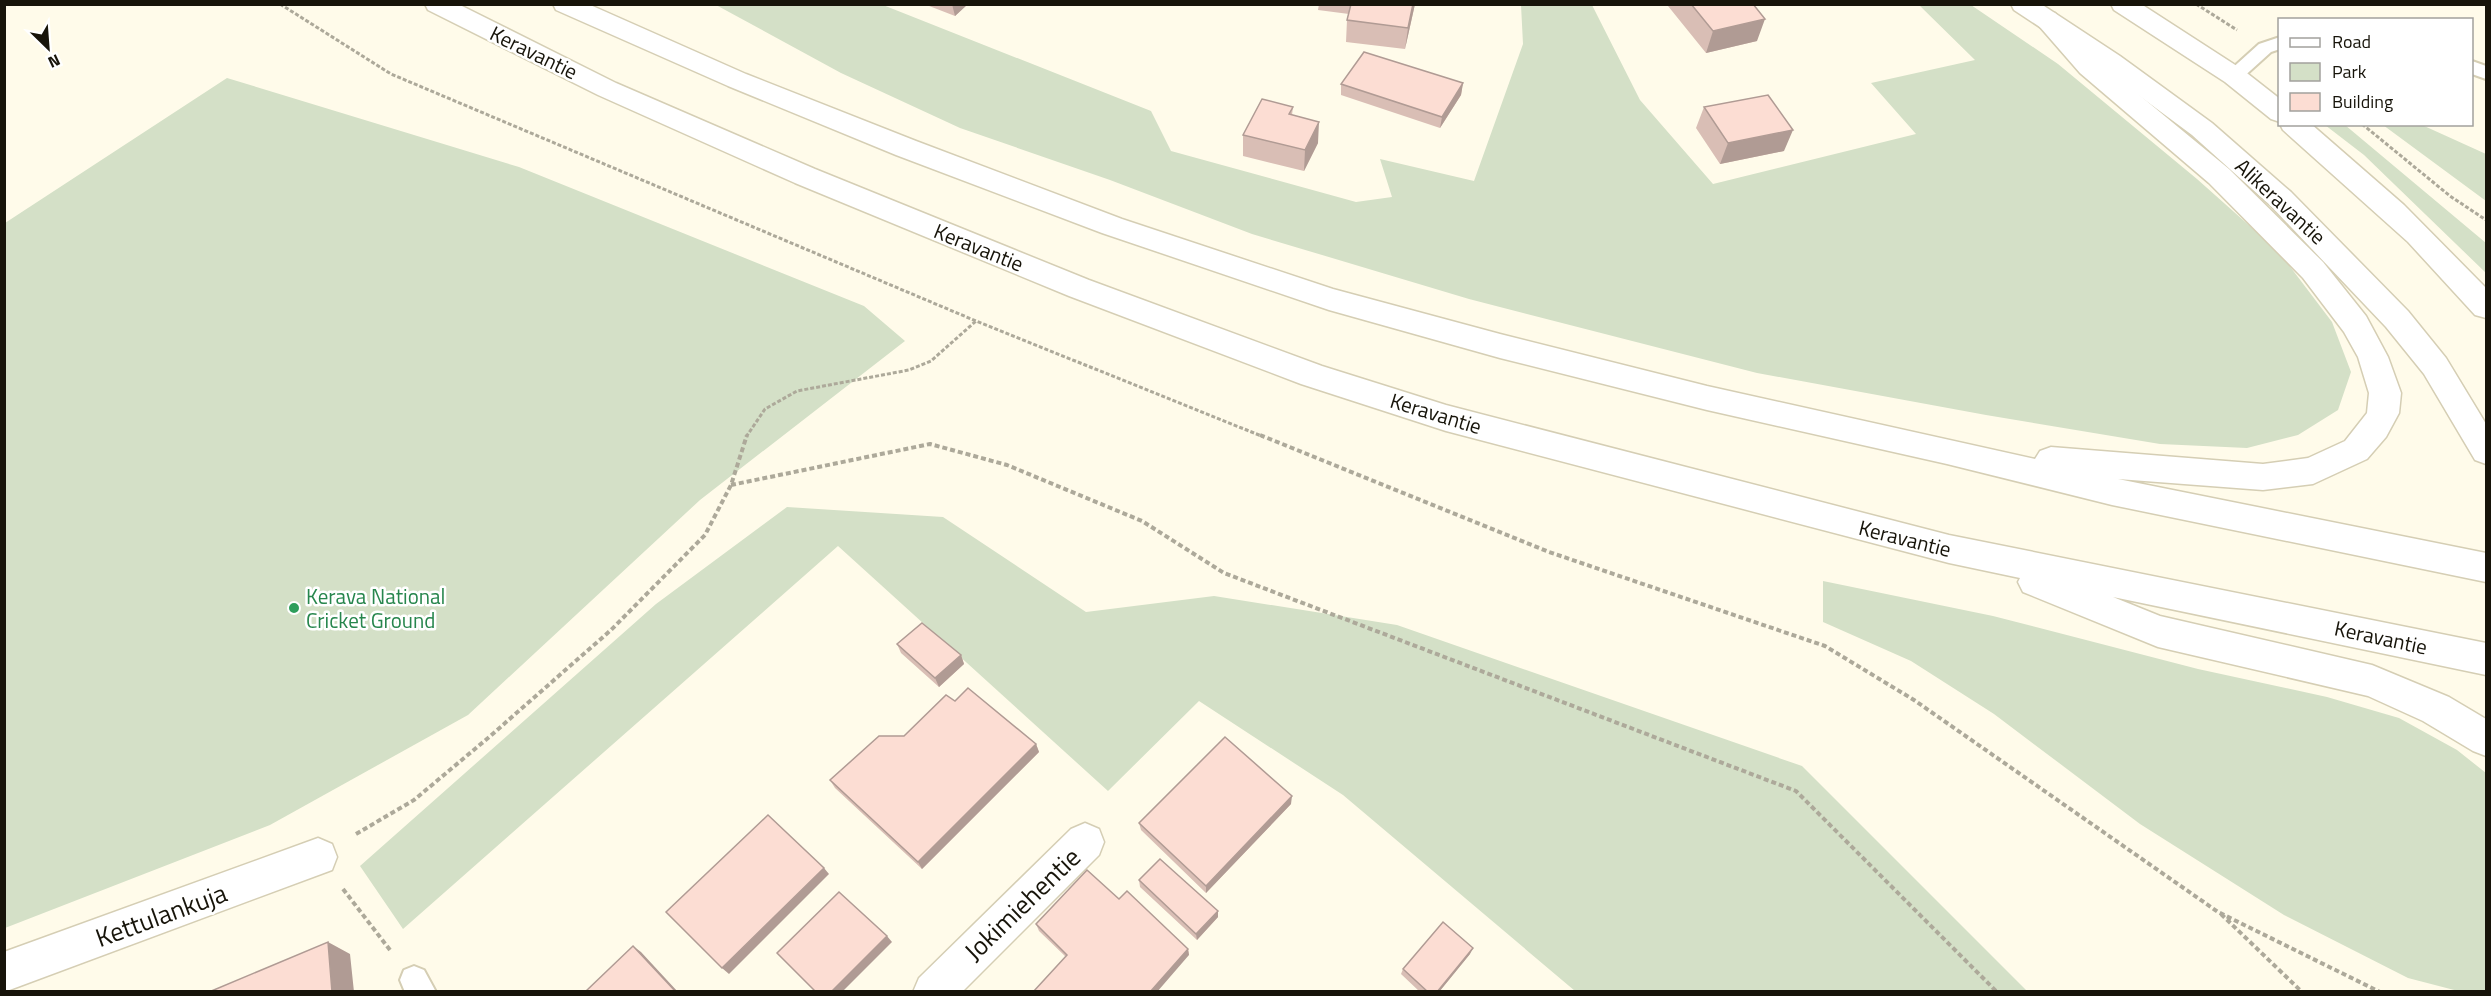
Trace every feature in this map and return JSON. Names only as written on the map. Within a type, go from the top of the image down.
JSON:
[{"type":"main road","name":"Keravantie","points":[[437,4],[607,89],[806,176],[1079,288],[1312,375],[1457,421],[1949,549],[2487,659]]},
{"type":"main road","points":[[565,4],[737,80],[906,148],[1112,226],[1329,299],[1500,346],[1707,398],[1947,451],[2112,491],[2487,568]]},
{"type":"main road","points":[[2123,4],[2234,76],[2278,111]]},
{"type":"main road","points":[[1947,451],[2263,477],[2313,471],[2356,450],[2375,428],[2383,413],[2385,393],[2373,357],[2355,324],[2313,270],[2219,176],[2089,67],[2035,12]]},
{"type":"main road","name":"Alikeravantie","points":[[2035,12],[2111,62],[2202,129],[2282,199],[2397,319],[2435,366],[2487,450]]},
{"type":"main road","points":[[2295,126],[2382,201],[2456,271],[2487,307]]},
{"type":"main road","points":[[1949,549],[2158,631],[2372,681],[2436,709],[2487,739]]},
{"type":"main road","name":"Jokimiehentie","points":[[933,992],[1085,842]]},
{"type":"main road","name":"Kettulankuja","points":[[4,973],[318,856]]},
{"type":"lane","points":[[2234,76],[2265,48],[2278,43]]},
{"type":"lane","points":[[2473,67],[2487,73]]},
{"type":"path","points":[[280,4],[391,74],[976,321],[1549,552],[1825,646],[1914,700],[2218,912],[2380,992]]},
{"type":"path","points":[[2364,126],[2450,196],[2487,220]]},
{"type":"path","points":[[418,986],[318,856],[414,800],[611,630],[705,535],[731,485],[745,439],[765,409],[797,391],[909,370],[931,361],[976,321]]},
{"type":"path","points":[[731,485],[930,444],[1007,465],[1142,521],[1224,573],[1796,791],[1997,992]]},
{"type":"path","points":[[2218,912],[2302,992]]},
{"type":"green space","points":[[716,5],[883,5],[1151,111],[1171,151],[1356,202],[1392,197],[1380,159],[1474,181],[1523,44],[1521,5],[1592,5],[1640,100],[1713,184],[1916,134],[1871,83],[1975,60],[1919,5],[1971,5],[2058,64],[2197,179],[2279,252],[2332,322],[2351,372],[2338,410],[2298,435],[2247,448],[2160,444],[1757,373],[1469,299],[1252,234],[1110,180],[960,128],[841,73]]},
{"type":"green space","name":"Kerava National Cricket Ground","points":[[227,78],[519,167],[864,306],[905,341],[700,500],[468,715],[270,825],[5,928],[5,223]]},
{"type":"green space","points":[[2326,126],[2346,126],[2486,243],[2486,273],[2364,155]]},
{"type":"green space","points":[[2384,126],[2424,126],[2486,154],[2486,201]]},
{"type":"green space","points":[[787,507],[943,517],[1086,612],[1214,596],[1397,625],[1802,766],[2027,991],[1575,991],[1343,795],[1199,701],[1108,791],[838,546],[403,929],[360,866],[656,604]]},
{"type":"green space","points":[[1823,581],[1993,616],[2198,669],[2327,697],[2399,718],[2457,750],[2486,773],[2486,991],[2458,991],[2408,978],[2284,915],[2140,824],[1994,714],[1911,661],[1823,622]]},
{"type":"building","points":[[1351,4],[1413,4],[1408,28],[1347,20]]},
{"type":"building","points":[[1691,4],[1753,4],[1765,19],[1713,31]]},
{"type":"building","points":[[1364,52],[1463,83],[1442,117],[1341,84]]},
{"type":"building","points":[[1768,95],[1793,130],[1728,143],[1704,107]]},
{"type":"building","points":[[1262,99],[1293,107],[1289,114],[1319,122],[1305,150],[1243,135]]},
{"type":"building","points":[[922,623],[961,655],[935,678],[897,644]]},
{"type":"building","points":[[968,688],[1036,744],[918,862],[830,780],[879,736],[904,736],[946,695],[955,701]]},
{"type":"building","points":[[1225,737],[1292,796],[1206,886],[1139,823]]},
{"type":"building","points":[[768,815],[824,868],[722,968],[666,912]]},
{"type":"building","points":[[1160,859],[1218,911],[1196,934],[1139,880]]},
{"type":"building","points":[[1087,870],[1119,899],[1127,891],[1188,949],[1150,992],[1033,992],[1067,955],[1036,924]]},
{"type":"building","points":[[839,892],[887,936],[831,992],[816,992],[777,953]]},
{"type":"building","points":[[1443,922],[1473,948],[1437,992],[1428,992],[1403,969]]},
{"type":"building","points":[[328,942],[332,992],[209,992]]},
{"type":"building","points":[[633,946],[676,992],[585,992]]},
{"type":"place","name":"Kerava National Cricket Ground","points":[[294,608]]}]
